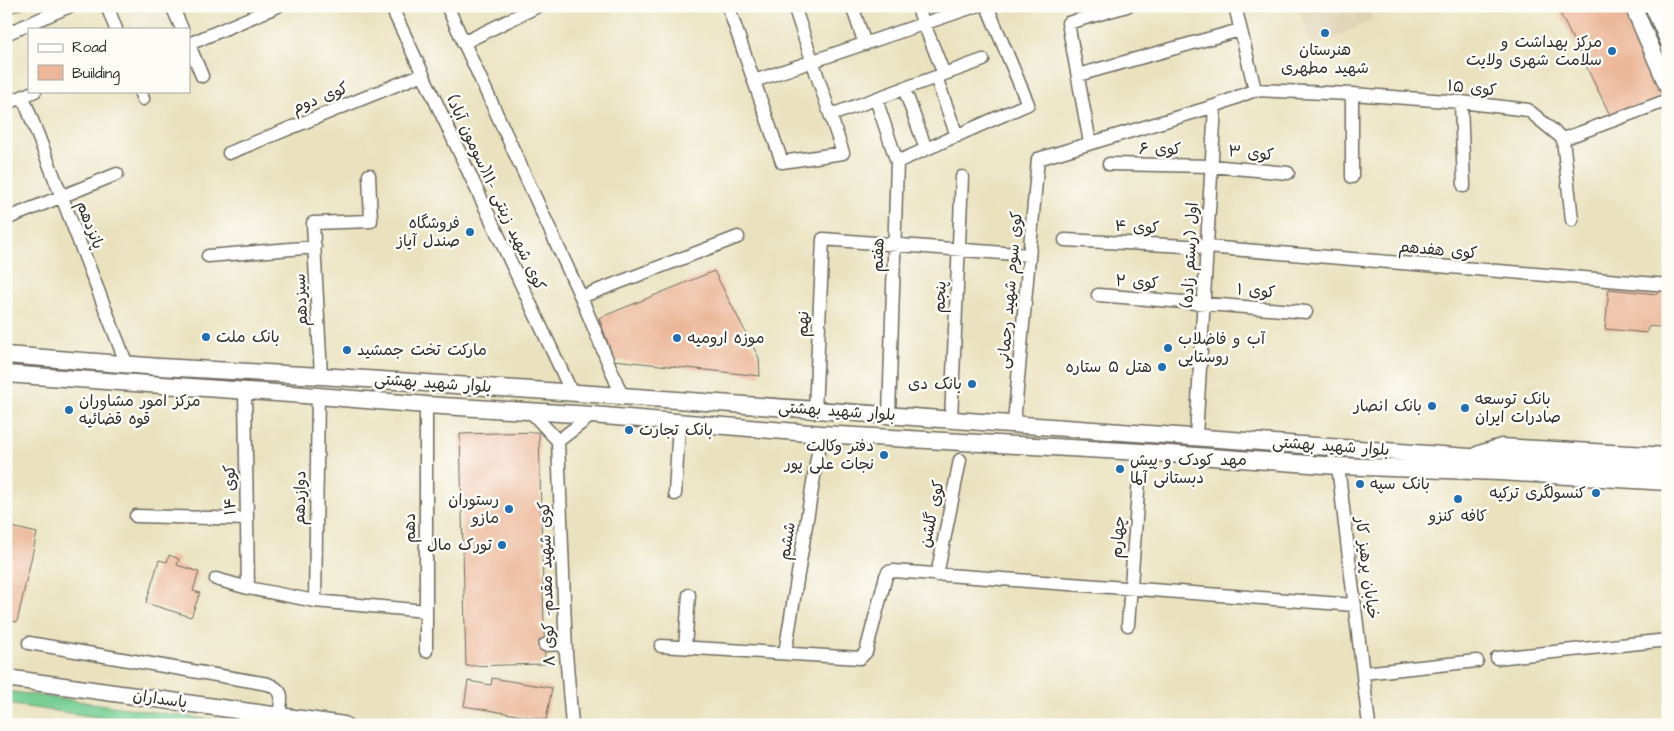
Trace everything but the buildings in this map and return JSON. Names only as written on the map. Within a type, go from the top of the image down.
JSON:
[{"type":"main road","points":[[1633,6],[1668,87]]},
{"type":"main road","points":[[1653,6],[1668,40]]},
{"type":"main road","name":"بلوار شهید بهشتی","points":[[6,355],[127,365],[321,376],[1196,436],[1668,482]]},
{"type":"main road","points":[[160,367],[162,385]]},
{"type":"main road","name":"بلوار شهید بهشتی","points":[[6,374],[426,405],[592,415],[821,434],[1141,452],[1338,466],[1470,464],[1668,468]]},
{"type":"main road","points":[[1668,456],[1501,446],[1470,464],[1501,482],[1668,492]]},
{"type":"main road","name":"پاسداران","points":[[6,678],[344,725]]},
{"type":"street","points":[[6,34],[70,6]]},
{"type":"street","points":[[107,6],[116,28]]},
{"type":"street","points":[[172,6],[182,28]]},
{"type":"street","points":[[190,45],[278,6]]},
{"type":"street","name":"کوی شهید زینتی -۱۱(سومون آباد)","points":[[391,6],[572,393]]},
{"type":"street","points":[[447,6],[581,297],[622,396]]},
{"type":"street","points":[[463,43],[538,6]]},
{"type":"street","points":[[728,6],[782,162],[843,152],[794,6]]},
{"type":"street","points":[[852,6],[865,44]]},
{"type":"street","points":[[917,6],[957,136]]},
{"type":"street","points":[[754,81],[976,6]]},
{"type":"street","points":[[897,162],[1028,104],[988,6]]},
{"type":"street","points":[[1127,6],[1068,23],[1090,143],[1214,106],[1255,90],[1234,6]]},
{"type":"street","points":[[1078,75],[1240,30]]},
{"type":"street","points":[[190,47],[202,76]]},
{"type":"street","points":[[831,115],[983,60]]},
{"type":"street","name":"کوی دوم","points":[[230,153],[423,74]]},
{"type":"street","points":[[904,88],[926,149]]},
{"type":"street","name":"کوی ۱۵","points":[[1255,90],[1352,94],[1461,102],[1528,110],[1563,140]]},
{"type":"street","points":[[6,104],[29,94]]},
{"type":"street","name":"پانزدهم","points":[[29,94],[62,196],[127,365]]},
{"type":"street","points":[[1352,94],[1352,177]]},
{"type":"street","name":"هفتم","points":[[876,99],[897,162],[889,415]]},
{"type":"street","points":[[1572,220],[1563,140],[1668,100]]},
{"type":"street","points":[[1461,102],[1464,186]]},
{"type":"street","name":"اول (رستم زاده)","points":[[1196,436],[1214,106]]},
{"type":"street","name":"کوی سوم شهید رحمانی","points":[[1014,423],[1038,159],[1090,143]]},
{"type":"street","name":"کوی ۶","points":[[1109,164],[1211,166]]},
{"type":"street","name":"کوی ۳","points":[[1211,166],[1288,172]]},
{"type":"street","points":[[6,218],[117,174]]},
{"type":"street","name":"سیزدهم","points":[[321,376],[313,223],[371,221],[369,175]]},
{"type":"street","name":"پنجم","points":[[951,419],[962,177]]},
{"type":"street","points":[[581,297],[738,237]]},
{"type":"street","name":"نهم","points":[[815,410],[823,239],[894,244]]},
{"type":"street","name":"کوی ۴","points":[[1065,240],[1207,247]]},
{"type":"street","points":[[894,244],[1029,255]]},
{"type":"street","points":[[208,256],[314,247]]},
{"type":"street","name":"کوی هفدهم","points":[[1207,247],[1668,285]]},
{"type":"street","name":"کوی ۲","points":[[1098,296],[1204,303]]},
{"type":"street","name":"کوی ۱","points":[[1204,303],[1306,312]]},
{"type":"street","name":"کوی ۱۴","points":[[245,391],[248,588]]},
{"type":"street","name":"دوازدهم","points":[[315,601],[318,396]]},
{"type":"street","name":"دهم","points":[[426,405],[426,651]]},
{"type":"street","points":[[531,412],[558,441],[592,415]]},
{"type":"street","points":[[675,494],[679,423]]},
{"type":"street","name":"ششم","points":[[785,653],[821,434]]},
{"type":"street","name":"کوی شهید مقدم- کوی ۸","points":[[558,441],[566,653],[572,725]]},
{"type":"street","name":"چهارم","points":[[1128,625],[1129,589],[1141,452]]},
{"type":"street","name":"کوی گلشن","points":[[937,575],[960,460]]},
{"type":"street","name":"خیابان پرهیز کار","points":[[1338,466],[1369,725]]},
{"type":"street","points":[[136,516],[247,519]]},
{"type":"street","points":[[661,646],[860,658],[866,652],[888,572],[1355,605]]},
{"type":"street","points":[[216,579],[248,588],[315,601],[426,611]]},
{"type":"street","points":[[685,648],[689,595]]},
{"type":"street","points":[[1497,658],[1668,640]]},
{"type":"street","points":[[29,643],[268,684],[278,688],[281,693],[279,715]]},
{"type":"street","points":[[545,645],[558,644],[563,646],[566,653]]},
{"type":"street","points":[[1363,673],[1477,661]]},
{"type":"shaded area","name":"هنرستان شهید مطهری","points":[[1298,6],[1367,6],[1373,20],[1313,47]]},
{"type":"green space","points":[[6,691],[247,725],[155,725],[6,704]]},
{"type":"place","name":"هنرستان شهید مطهری","points":[[1325,33]]},
{"type":"place","name":"مرکز بهداشت و سلامت شهری ولایت","points":[[1612,51]]},
{"type":"place","name":"فروشگاه صندل آیاز","points":[[470,232]]},
{"type":"place","name":"بانک ملت","points":[[206,337]]},
{"type":"place","name":"موزه ارومیه","points":[[677,338]]},
{"type":"place","name":"آب و فاضلاب روستایی","points":[[1168,348]]},
{"type":"place","name":"مارکت تخت جمشید","points":[[347,350]]},
{"type":"place","name":"هتل ۵ ستاره","points":[[1162,367]]},
{"type":"place","name":"بانک دی","points":[[972,384]]},
{"type":"place","name":"بانک انصار","points":[[1432,406]]},
{"type":"place","name":"بانک توسعه صادرات ایران","points":[[1465,408]]},
{"type":"place","name":"مرکز امور مشاوران قوه قضائیه","points":[[69,410]]},
{"type":"place","name":"بانک تجارت","points":[[629,430]]},
{"type":"place","name":"دفتر وکالت نجات علی پور","points":[[884,455]]},
{"type":"place","name":"مهد کودک و پیش دبستانی آلما","points":[[1120,469]]},
{"type":"place","name":"بانک سپه","points":[[1360,484]]},
{"type":"place","name":"کنسولگری ترکیه","points":[[1596,493]]},
{"type":"place","name":"کافه کنزو","points":[[1458,499]]},
{"type":"place","name":"رستوران مازو","points":[[509,509]]},
{"type":"place","name":"تورک مال","points":[[502,545]]}]
